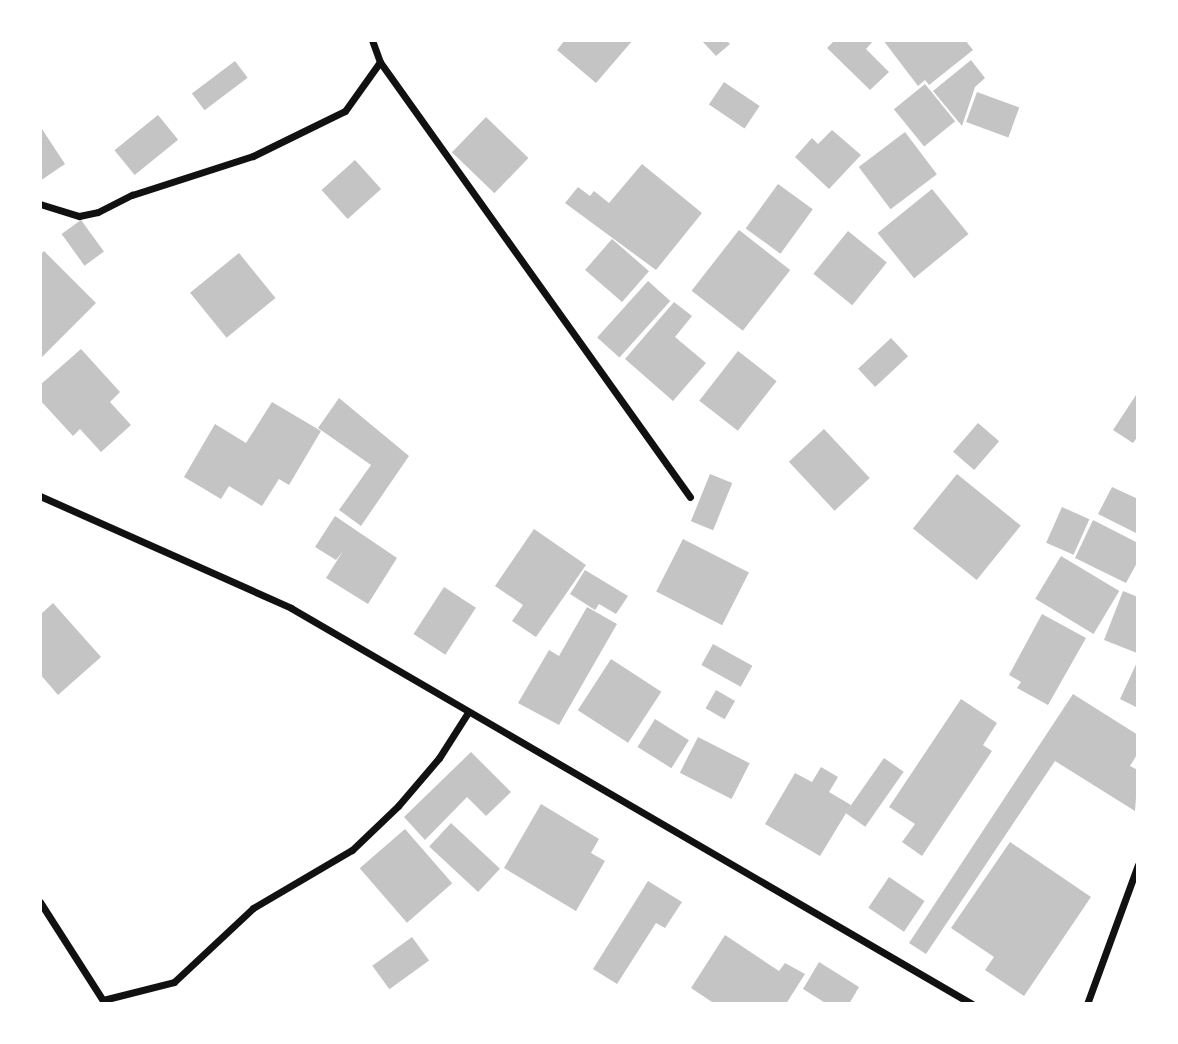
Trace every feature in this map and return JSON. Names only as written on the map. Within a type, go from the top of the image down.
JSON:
[{"type":"street","points":[[372,40],[380,62],[690,497]]},
{"type":"street","points":[[40,204],[61,212],[89,214],[253,156],[345,111],[380,62]]},
{"type":"street","points":[[40,496],[291,608],[467,714],[972,1004]]},
{"type":"street","points":[[40,902],[104,1002],[174,982],[253,908],[352,850],[414,787],[467,714]]},
{"type":"street","points":[[1087,1004],[1138,864]]},
{"type":"building","points":[[565,40],[633,40],[596,83],[557,50]]},
{"type":"building","points":[[726,40],[730,44],[716,56],[703,42]]},
{"type":"building","points":[[835,40],[874,40],[866,49],[889,72],[870,90],[827,48]]},
{"type":"building","points":[[883,40],[965,40],[973,50],[929,85],[925,80],[918,86]]},
{"type":"building","points":[[971,60],[985,78],[975,87],[962,126],[933,91]]},
{"type":"building","points":[[235,61],[248,78],[205,110],[192,93]]},
{"type":"building","points":[[724,82],[760,106],[745,128],[709,104]]},
{"type":"building","points":[[925,84],[955,121],[924,146],[894,109]]},
{"type":"building","points":[[977,92],[1019,107],[1008,137],[966,122]]},
{"type":"building","points":[[158,115],[178,140],[135,175],[114,150]]},
{"type":"building","points":[[486,117],[528,158],[494,193],[452,152]]},
{"type":"building","points":[[40,126],[65,164],[40,181]]},
{"type":"building","points":[[832,130],[861,155],[829,189],[795,157],[812,138],[818,144]]},
{"type":"building","points":[[905,132],[937,174],[891,209],[859,167]]},
{"type":"building","points":[[355,160],[381,189],[348,219],[322,190]]},
{"type":"building","points":[[642,164],[702,213],[656,270],[565,203],[578,187],[590,196],[594,191],[609,203]]},
{"type":"building","points":[[778,184],[813,209],[780,254],[746,228]]},
{"type":"building","points":[[932,189],[969,234],[914,278],[878,233]]},
{"type":"building","points":[[81,220],[104,252],[85,266],[62,234]]},
{"type":"building","points":[[739,230],[790,270],[743,331],[692,291]]},
{"type":"building","points":[[848,231],[887,262],[852,305],[813,274]]},
{"type":"building","points":[[612,239],[649,271],[622,302],[585,270]]},
{"type":"building","points":[[44,251],[96,303],[40,359],[40,255]]},
{"type":"building","points":[[239,253],[276,298],[227,338],[190,293]]},
{"type":"building","points":[[648,281],[670,301],[619,358],[597,337]]},
{"type":"building","points":[[674,302],[692,316],[675,337],[706,363],[673,401],[625,359]]},
{"type":"building","points":[[891,338],[908,356],[875,387],[858,369]]},
{"type":"building","points":[[81,349],[120,392],[110,402],[131,425],[101,452],[80,429],[73,436],[40,400],[40,385]]},
{"type":"building","points":[[738,351],[777,381],[738,431],[699,401]]},
{"type":"building","points":[[1138,392],[1138,436],[1133,443],[1113,430]]},
{"type":"building","points":[[339,398],[409,456],[361,526],[339,510],[371,465],[318,428]]},
{"type":"building","points":[[272,402],[321,431],[289,485],[279,479],[262,506],[229,486],[221,499],[184,477],[215,424],[246,443]]},
{"type":"building","points":[[978,423],[999,441],[974,470],[953,452]]},
{"type":"building","points":[[824,429],[870,478],[835,511],[789,462]]},
{"type":"building","points":[[710,474],[732,483],[713,530],[691,521]]},
{"type":"building","points":[[957,474],[1021,526],[977,580],[913,528]]},
{"type":"building","points":[[1112,487],[1138,499],[1138,534],[1098,514]]},
{"type":"building","points":[[1062,507],[1089,519],[1074,555],[1046,543]]},
{"type":"building","points":[[335,516],[397,558],[368,604],[326,578],[343,551],[336,560],[315,547]]},
{"type":"building","points":[[1093,520],[1138,543],[1138,561],[1126,583],[1075,558]]},
{"type":"building","points":[[534,529],[586,565],[536,637],[512,621],[523,605],[495,586]]},
{"type":"building","points":[[683,539],[749,573],[722,625],[656,592]]},
{"type":"building","points":[[1061,556],[1119,591],[1094,634],[1035,599]]},
{"type":"building","points":[[585,570],[628,596],[616,614],[599,604],[595,610],[570,594]]},
{"type":"building","points":[[444,587],[476,608],[445,655],[414,634]]},
{"type":"building","points":[[1123,591],[1138,597],[1137,653],[1104,640]]},
{"type":"building","points":[[53,603],[101,657],[58,695],[40,674],[40,615]]},
{"type":"building","points":[[587,607],[617,624],[559,725],[518,703],[549,650],[559,656]]},
{"type":"building","points":[[1042,614],[1086,638],[1048,705],[1017,688],[1021,682],[1009,675]]},
{"type":"building","points":[[713,644],[752,666],[741,687],[701,665]]},
{"type":"building","points":[[611,659],[661,692],[628,743],[578,710]]},
{"type":"building","points":[[1138,660],[1138,708],[1120,699]]},
{"type":"building","points":[[716,690],[735,701],[725,719],[706,708]]},
{"type":"building","points":[[1073,694],[1138,735],[1138,753],[1130,766],[1138,770],[1135,811],[1055,761],[926,954],[909,943]]},
{"type":"building","points":[[961,699],[997,723],[983,745],[992,751],[922,856],[902,842],[915,824],[889,807]]},
{"type":"building","points":[[655,719],[689,740],[671,768],[638,747]]},
{"type":"building","points":[[698,737],[750,763],[732,799],[680,773]]},
{"type":"building","points":[[471,752],[511,792],[486,816],[467,797],[425,840],[404,817]]},
{"type":"building","points":[[884,758],[904,772],[865,827],[846,813]]},
{"type":"building","points":[[821,767],[838,777],[829,792],[851,805],[820,856],[765,824],[795,773],[812,782]]},
{"type":"building","points":[[541,804],[599,839],[591,853],[605,861],[576,911],[504,868]]},
{"type":"building","points":[[451,823],[500,869],[478,892],[429,846]]},
{"type":"building","points":[[405,829],[452,883],[407,923],[360,868]]},
{"type":"building","points":[[1010,842],[1091,897],[1024,996],[985,970],[994,957],[951,928]]},
{"type":"building","points":[[889,877],[925,901],[904,932],[868,908]]},
{"type":"building","points":[[648,881],[682,902],[665,928],[656,923],[617,984],[593,969]]},
{"type":"building","points":[[725,935],[779,971],[785,963],[805,974],[786,1004],[715,1004],[691,988]]},
{"type":"building","points":[[412,937],[429,960],[389,989],[372,966]]},
{"type":"building","points":[[819,962],[859,987],[849,1004],[827,1004],[803,989]]}]
